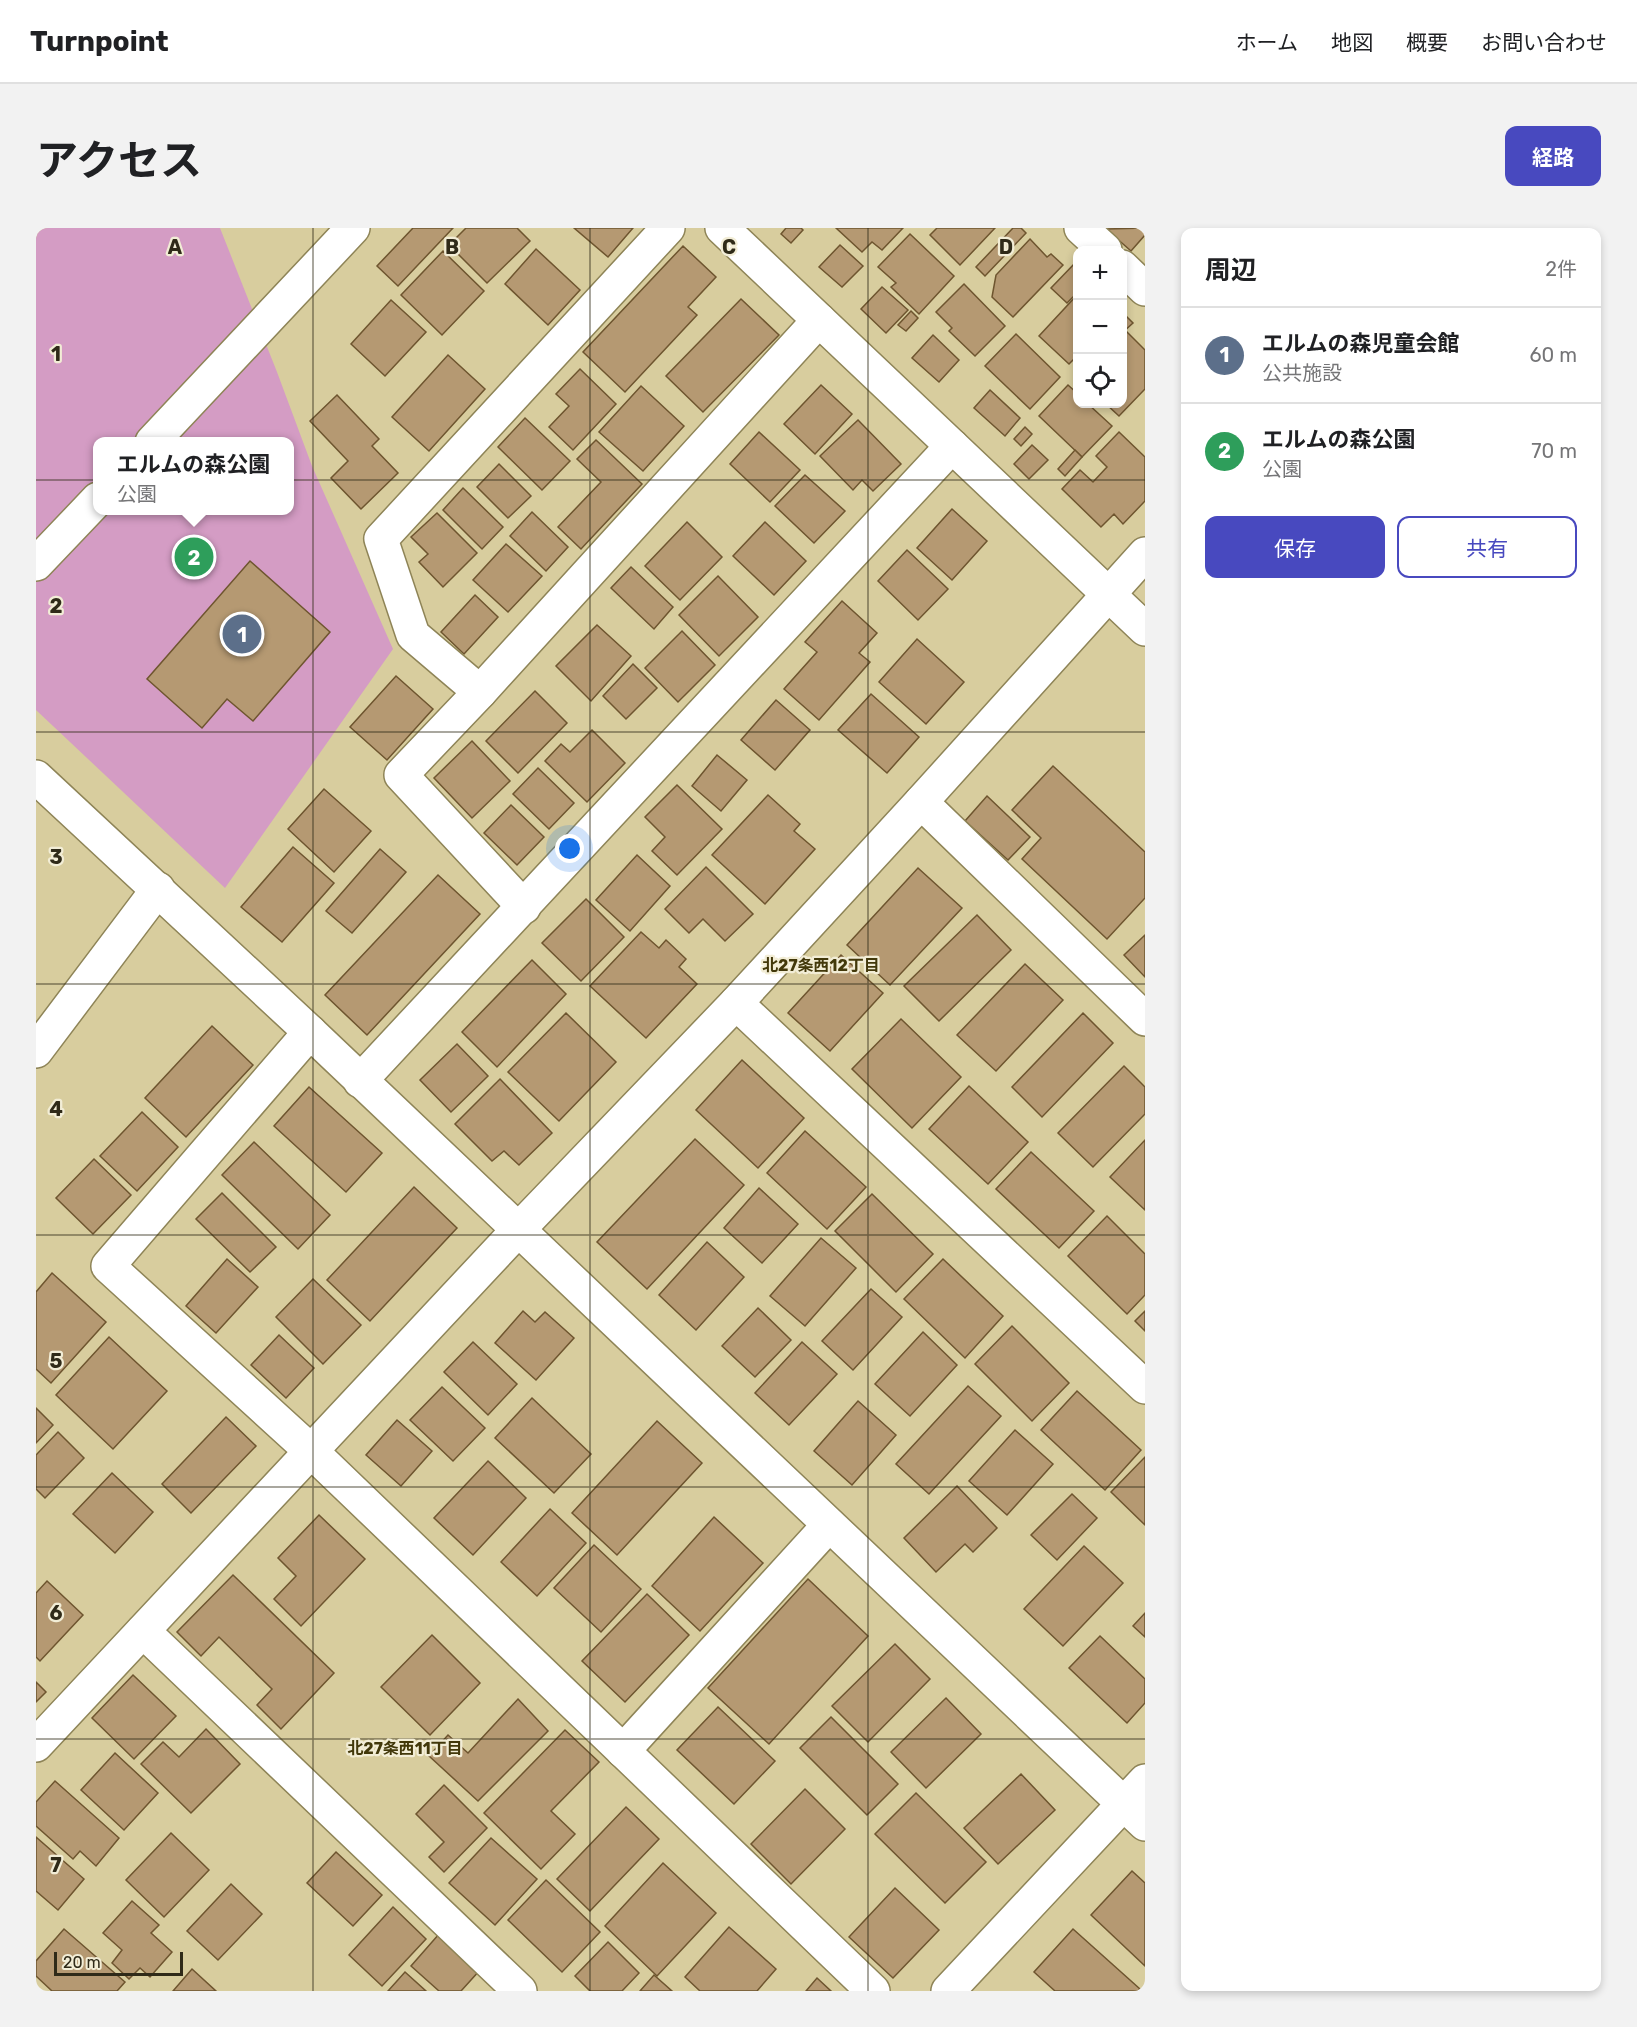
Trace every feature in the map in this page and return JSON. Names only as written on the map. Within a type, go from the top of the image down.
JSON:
[{"type":"street","points":[[156,437],[353,228]]},
{"type":"street","points":[[480,692],[413,635],[381,539],[668,228]]},
{"type":"street","points":[[722,228],[1145,630]]},
{"type":"street","points":[[1081,228],[1101,246]]},
{"type":"street","points":[[1127,272],[1145,289]]},
{"type":"street","points":[[524,907],[401,775],[480,692],[819,320]]},
{"type":"street","points":[[360,1081],[952,446]]},
{"type":"street","points":[[36,564],[93,504]]},
{"type":"street","points":[[36,1745],[518,1230],[736,1003],[1145,554]]},
{"type":"street","points":[[36,777],[310,1032],[829,1525],[1138,1803],[948,1991]]},
{"type":"street","points":[[921,802],[1145,1019]]},
{"type":"street","points":[[36,1051],[158,890]]},
{"type":"street","points":[[736,1003],[1145,1387]]},
{"type":"street","points":[[310,1032],[108,1266],[312,1452],[873,1991]]},
{"type":"street","points":[[623,1751],[829,1525]]},
{"type":"street","points":[[143,1631],[520,1991]]},
{"type":"shaded area","points":[[36,228],[220,228],[312,466],[393,649],[225,888],[36,710]]},
{"type":"building","points":[[413,228],[453,228],[398,286],[377,266]]},
{"type":"building","points":[[466,228],[517,228],[530,241],[487,283],[449,245]]},
{"type":"building","points":[[574,228],[633,228],[608,257]]},
{"type":"building","points":[[786,228],[803,230],[791,243],[781,234]]},
{"type":"building","points":[[836,228],[903,228],[882,250],[872,242],[862,252]]},
{"type":"building","points":[[937,228],[995,228],[960,265],[930,235]]},
{"type":"building","points":[[1013,228],[1021,228],[1026,233],[985,276],[976,267]]},
{"type":"building","points":[[1145,228],[1145,235],[1131,251],[1106,229]]},
{"type":"building","points":[[910,234],[954,276],[919,314],[891,287],[896,283],[878,267]]},
{"type":"building","points":[[1030,239],[1047,257],[1051,254],[1063,265],[1013,317],[992,297],[996,275]]},
{"type":"building","points":[[840,245],[863,266],[842,287],[819,267]]},
{"type":"building","points":[[683,246],[716,277],[688,307],[697,315],[625,392],[583,352]]},
{"type":"building","points":[[536,249],[580,290],[548,325],[505,284]]},
{"type":"building","points":[[443,251],[484,291],[442,335],[401,295]]},
{"type":"building","points":[[1073,265],[1073,297],[1067,303],[1051,288]]},
{"type":"building","points":[[964,284],[1005,326],[975,356],[949,331],[952,328],[936,312]]},
{"type":"building","points":[[882,287],[908,310],[886,333],[861,309]]},
{"type":"building","points":[[741,299],[779,335],[703,412],[666,376]]},
{"type":"building","points":[[1073,299],[1073,360],[1069,364],[1039,336]]},
{"type":"building","points":[[391,300],[426,332],[385,376],[351,344]]},
{"type":"building","points":[[911,311],[918,318],[906,331],[898,325]]},
{"type":"building","points":[[1127,317],[1133,323],[1127,328]]},
{"type":"building","points":[[1127,332],[1145,350],[1145,389],[1127,408]]},
{"type":"building","points":[[1016,334],[1060,377],[1030,409],[985,366]]},
{"type":"building","points":[[933,335],[959,360],[939,382],[912,358]]},
{"type":"building","points":[[448,355],[485,389],[429,451],[392,417]]},
{"type":"building","points":[[580,369],[616,404],[573,450],[549,427],[569,406],[556,394]]},
{"type":"building","points":[[821,385],[852,414],[815,454],[784,424]]},
{"type":"building","points":[[1068,385],[1073,390],[1073,408],[1092,408],[1112,426],[1082,457],[1039,416]]},
{"type":"building","points":[[641,386],[684,426],[643,471],[599,432]]},
{"type":"building","points":[[990,390],[1020,418],[1005,436],[974,408]]},
{"type":"building","points":[[337,395],[379,439],[372,446],[398,473],[361,509],[331,478],[348,461],[310,421]]},
{"type":"building","points":[[1110,408],[1127,408],[1119,416]]},
{"type":"building","points":[[525,418],[570,461],[542,490],[498,447]]},
{"type":"building","points":[[858,420],[901,464],[873,491],[862,480],[853,490],[820,456]]},
{"type":"building","points":[[1025,427],[1032,434],[1021,446],[1014,439]]},
{"type":"building","points":[[759,432],[800,470],[770,502],[730,464]]},
{"type":"building","points":[[1119,432],[1145,457],[1145,501],[1123,524],[1114,514],[1101,527],[1062,489],[1080,470],[1093,482],[1107,467],[1096,456]]},
{"type":"building","points":[[596,440],[642,484],[581,549],[558,527],[601,482],[577,459]]},
{"type":"building","points":[[1032,445],[1048,460],[1029,479],[1014,464]]},
{"type":"building","points":[[1075,450],[1082,457],[1065,476],[1058,469]]},
{"type":"building","points":[[499,464],[531,496],[508,518],[477,487]]},
{"type":"building","points":[[805,475],[845,511],[814,543],[775,506]]},
{"type":"building","points":[[463,488],[503,527],[482,549],[443,510]]},
{"type":"building","points":[[952,509],[987,541],[952,580],[917,548]]},
{"type":"building","points":[[532,512],[568,547],[546,571],[510,536]]},
{"type":"building","points":[[437,513],[477,553],[443,587],[419,562],[428,554],[411,537]]},
{"type":"building","points":[[687,522],[722,557],[680,600],[645,566]]},
{"type":"building","points":[[765,522],[806,561],[774,595],[733,556]]},
{"type":"building","points":[[506,544],[542,576],[508,612],[473,580]]},
{"type":"building","points":[[907,550],[948,589],[918,620],[878,581]]},
{"type":"building","points":[[250,561],[330,632],[253,721],[227,699],[202,728],[147,679]]},
{"type":"building","points":[[631,567],[673,607],[654,629],[611,588]]},
{"type":"building","points":[[718,576],[758,617],[719,656],[679,615]]},
{"type":"building","points":[[475,595],[498,617],[464,654],[441,632]]},
{"type":"building","points":[[842,601],[877,633],[859,653],[870,662],[819,720],[784,689],[817,652],[805,642]]},
{"type":"building","points":[[597,625],[631,656],[591,701],[556,666]]},
{"type":"building","points":[[682,631],[715,665],[678,702],[645,668]]},
{"type":"building","points":[[917,639],[964,682],[926,724],[879,682]]},
{"type":"building","points":[[633,664],[657,688],[626,719],[603,696]]},
{"type":"building","points":[[396,676],[433,709],[387,760],[350,727]]},
{"type":"building","points":[[535,691],[567,723],[518,773],[486,741]]},
{"type":"building","points":[[871,694],[919,737],[887,773],[838,730]]},
{"type":"building","points":[[776,700],[810,730],[775,770],[741,740]]},
{"type":"building","points":[[592,730],[625,763],[587,802],[545,761],[561,744],[570,752]]},
{"type":"building","points":[[472,741],[510,781],[472,818],[434,778]]},
{"type":"building","points":[[717,755],[747,780],[721,811],[692,786]]},
{"type":"building","points":[[1053,766],[1145,852],[1145,898],[1107,939],[1022,859],[1041,838],[1012,810]]},
{"type":"building","points":[[538,768],[574,803],[549,829],[513,794]]},
{"type":"building","points":[[677,785],[722,829],[677,875],[652,851],[665,837],[645,817]]},
{"type":"building","points":[[324,789],[371,831],[334,872],[288,829]]},
{"type":"building","points":[[768,795],[800,824],[794,831],[815,849],[765,904],[712,855]]},
{"type":"building","points":[[987,796],[1030,837],[1008,860],[965,821]]},
{"type":"building","points":[[511,805],[544,837],[517,865],[484,833]]},
{"type":"building","points":[[293,847],[334,883],[282,942],[241,907]]},
{"type":"building","points":[[380,849],[406,872],[352,933],[326,911]]},
{"type":"building","points":[[637,855],[670,886],[630,931],[596,900]]},
{"type":"building","points":[[706,867],[753,914],[725,941],[703,919],[689,933],[665,909]]},
{"type":"building","points":[[918,868],[962,908],[890,985],[847,945]]},
{"type":"building","points":[[438,875],[480,914],[367,1035],[325,995]]},
{"type":"building","points":[[586,899],[624,937],[581,981],[542,943]]},
{"type":"building","points":[[977,915],[1011,950],[939,1021],[904,986]]},
{"type":"building","points":[[641,932],[659,948],[666,940],[686,959],[679,967],[697,984],[646,1038],[590,986]]},
{"type":"building","points":[[1145,935],[1145,977],[1124,955]]},
{"type":"building","points":[[841,955],[883,993],[830,1051],[788,1013]]},
{"type":"building","points":[[532,960],[566,994],[497,1067],[462,1032]]},
{"type":"building","points":[[1025,964],[1063,1000],[996,1071],[957,1035]]},
{"type":"building","points":[[566,1013],[616,1062],[559,1121],[508,1072]]},
{"type":"building","points":[[1083,1013],[1113,1043],[1042,1117],[1012,1087]]},
{"type":"building","points":[[901,1019],[961,1077],[912,1128],[852,1069]]},
{"type":"building","points":[[212,1026],[253,1065],[186,1137],[145,1098]]},
{"type":"building","points":[[457,1044],[488,1076],[451,1112],[420,1080]]},
{"type":"building","points":[[742,1060],[804,1118],[758,1168],[696,1110]]},
{"type":"building","points":[[1124,1066],[1145,1087],[1145,1114],[1093,1167],[1058,1133]]},
{"type":"building","points":[[500,1079],[552,1133],[519,1165],[504,1151],[492,1161],[455,1124]]},
{"type":"building","points":[[969,1086],[1028,1142],[988,1184],[929,1129]]},
{"type":"building","points":[[309,1087],[382,1153],[346,1192],[274,1126]]},
{"type":"building","points":[[142,1112],[178,1147],[137,1191],[100,1156]]},
{"type":"building","points":[[805,1131],[866,1187],[827,1229],[767,1173]]},
{"type":"building","points":[[695,1139],[744,1185],[647,1289],[597,1242]]},
{"type":"building","points":[[1145,1140],[1145,1210],[1110,1177]]},
{"type":"building","points":[[254,1142],[330,1215],[298,1249],[222,1175]]},
{"type":"building","points":[[1031,1152],[1094,1211],[1059,1248],[996,1189]]},
{"type":"building","points":[[94,1159],[131,1195],[93,1234],[56,1198]]},
{"type":"building","points":[[414,1187],[457,1228],[370,1321],[327,1280]]},
{"type":"building","points":[[759,1188],[798,1224],[762,1263],[724,1228]]},
{"type":"building","points":[[222,1193],[276,1247],[250,1272],[196,1219]]},
{"type":"building","points":[[872,1194],[933,1254],[896,1292],[835,1231]]},
{"type":"building","points":[[1107,1216],[1145,1254],[1145,1295],[1127,1314],[1068,1256]]},
{"type":"building","points":[[821,1238],[856,1268],[805,1326],[770,1296]]},
{"type":"building","points":[[707,1242],[744,1277],[696,1330],[659,1295]]},
{"type":"building","points":[[227,1259],[258,1287],[216,1333],[186,1306]]},
{"type":"building","points":[[943,1259],[1003,1316],[965,1358],[904,1299]]},
{"type":"building","points":[[52,1273],[106,1322],[51,1383],[36,1369],[36,1292]]},
{"type":"building","points":[[313,1279],[361,1325],[323,1364],[276,1317]]},
{"type":"building","points":[[871,1289],[902,1317],[853,1370],[822,1341]]},
{"type":"building","points":[[758,1308],[791,1340],[755,1377],[722,1346]]},
{"type":"building","points":[[523,1311],[535,1322],[545,1312],[574,1338],[536,1380],[495,1343]]},
{"type":"building","points":[[1145,1311],[1145,1331],[1135,1321]]},
{"type":"building","points":[[1012,1326],[1069,1383],[1032,1421],[975,1364]]},
{"type":"building","points":[[923,1332],[957,1365],[910,1416],[875,1384]]},
{"type":"building","points":[[279,1335],[314,1368],[286,1398],[251,1365]]},
{"type":"building","points":[[109,1337],[167,1391],[113,1449],[56,1395]]},
{"type":"building","points":[[473,1342],[517,1384],[488,1415],[444,1372]]},
{"type":"building","points":[[802,1342],[837,1374],[789,1425],[755,1393]]},
{"type":"building","points":[[968,1386],[1001,1416],[929,1494],[896,1464]]},
{"type":"building","points":[[442,1387],[485,1428],[453,1461],[410,1420]]},
{"type":"building","points":[[1077,1391],[1141,1450],[1105,1490],[1041,1430]]},
{"type":"building","points":[[532,1398],[591,1454],[554,1493],[495,1438]]},
{"type":"building","points":[[858,1401],[896,1435],[852,1485],[814,1451]]},
{"type":"building","points":[[36,1408],[53,1425],[36,1443]]},
{"type":"building","points":[[226,1417],[256,1446],[191,1513],[162,1484]]},
{"type":"building","points":[[397,1420],[432,1451],[401,1486],[366,1455]]},
{"type":"building","points":[[657,1421],[702,1463],[617,1555],[572,1513]]},
{"type":"building","points":[[1015,1430],[1053,1464],[1007,1515],[969,1481]]},
{"type":"building","points":[[58,1432],[84,1458],[45,1498],[36,1489],[36,1455]]},
{"type":"building","points":[[1145,1457],[1145,1525],[1111,1492]]},
{"type":"building","points":[[488,1461],[526,1498],[473,1555],[434,1518]]},
{"type":"building","points":[[112,1473],[153,1512],[115,1553],[73,1514]]},
{"type":"building","points":[[957,1486],[997,1528],[973,1552],[965,1544],[936,1572],[904,1538]]},
{"type":"building","points":[[1072,1494],[1097,1518],[1057,1560],[1031,1535]]},
{"type":"building","points":[[550,1509],[586,1543],[537,1596],[501,1562]]},
{"type":"building","points":[[319,1515],[365,1559],[301,1626],[274,1599],[296,1576],[278,1558]]},
{"type":"building","points":[[714,1517],[763,1563],[700,1631],[652,1586]]},
{"type":"building","points":[[594,1545],[641,1589],[601,1632],[554,1588]]},
{"type":"building","points":[[1084,1546],[1123,1583],[1063,1646],[1024,1609]]},
{"type":"building","points":[[233,1575],[334,1673],[281,1729],[257,1705],[272,1689],[219,1637],[201,1656],[177,1632]]},
{"type":"building","points":[[808,1579],[868,1636],[769,1744],[708,1688]]},
{"type":"building","points":[[47,1581],[83,1615],[40,1661],[36,1657],[36,1593]]},
{"type":"building","points":[[647,1594],[689,1635],[625,1702],[582,1661]]},
{"type":"building","points":[[1145,1613],[1145,1637],[1133,1626]]},
{"type":"building","points":[[432,1635],[480,1683],[430,1735],[381,1687]]},
{"type":"building","points":[[1100,1636],[1145,1679],[1145,1703],[1127,1723],[1069,1668]]},
{"type":"building","points":[[895,1644],[930,1679],[868,1742],[832,1706]]},
{"type":"building","points":[[133,1675],[176,1716],[134,1759],[92,1718]]},
{"type":"building","points":[[36,1682],[46,1692],[36,1702]]},
{"type":"building","points":[[946,1698],[981,1734],[926,1788],[891,1752]]},
{"type":"building","points":[[518,1699],[548,1731],[478,1801],[429,1756],[448,1735],[468,1753]]},
{"type":"building","points":[[718,1707],[775,1761],[734,1804],[677,1750]]},
{"type":"building","points":[[831,1717],[898,1784],[867,1815],[800,1748]]},
{"type":"building","points":[[206,1729],[240,1764],[191,1813],[141,1764],[163,1742],[179,1757]]},
{"type":"building","points":[[565,1730],[599,1762],[551,1811],[575,1834],[541,1869],[484,1813]]},
{"type":"building","points":[[115,1753],[158,1793],[124,1830],[81,1790]]},
{"type":"building","points":[[1021,1774],[1055,1810],[998,1864],[964,1828]]},
{"type":"building","points":[[55,1781],[119,1838],[96,1866],[80,1851],[73,1859],[36,1826],[36,1802]]},
{"type":"building","points":[[444,1785],[487,1828],[444,1872],[429,1857],[444,1842],[416,1814]]},
{"type":"building","points":[[805,1789],[845,1829],[791,1884],[751,1844]]},
{"type":"building","points":[[916,1793],[986,1862],[945,1903],[875,1834]]},
{"type":"building","points":[[626,1807],[659,1839],[590,1911],[557,1879]]},
{"type":"building","points":[[171,1833],[209,1870],[164,1917],[126,1880]]},
{"type":"building","points":[[36,1837],[84,1879],[58,1910],[36,1891]]},
{"type":"building","points":[[491,1838],[537,1879],[495,1925],[449,1883]]},
{"type":"building","points":[[336,1852],[382,1895],[353,1926],[307,1883]]},
{"type":"building","points":[[663,1863],[716,1913],[657,1976],[605,1926]]},
{"type":"building","points":[[1132,1871],[1145,1883],[1145,1966],[1091,1915]]},
{"type":"building","points":[[546,1880],[600,1932],[562,1972],[508,1920]]},
{"type":"building","points":[[231,1884],[262,1914],[218,1960],[187,1931]]},
{"type":"building","points":[[895,1888],[939,1930],[893,1978],[849,1937]]},
{"type":"building","points":[[132,1901],[159,1925],[151,1933],[172,1952],[150,1977],[140,1968],[129,1979],[112,1963],[122,1950],[103,1933]]},
{"type":"building","points":[[393,1907],[426,1939],[382,1986],[349,1955]]},
{"type":"building","points":[[729,1927],[776,1969],[757,1991],[700,1991],[685,1977]]},
{"type":"building","points":[[64,1929],[125,1982],[117,1991],[52,1991],[36,1976],[36,1961]]},
{"type":"building","points":[[1073,1929],[1140,1989],[1138,1991],[1055,1991],[1034,1972]]},
{"type":"building","points":[[439,1934],[480,1970],[461,1991],[439,1991],[411,1966]]},
{"type":"building","points":[[608,1942],[639,1973],[622,1991],[590,1991],[575,1976]]},
{"type":"building","points":[[192,1969],[216,1991],[173,1991]]},
{"type":"building","points":[[405,1972],[426,1991],[388,1991]]},
{"type":"building","points":[[654,1975],[672,1991],[640,1991]]},
{"type":"building","points":[[817,1978],[831,1991],[806,1991]]},
{"type":"place","name":"エルムの森公園","points":[[194,557]]},
{"type":"place","name":"エルムの森児童会館","points":[[242,634]]},
{"type":"district","name":"北27条西12丁目","points":[[821,965]]},
{"type":"district","name":"北27条西11丁目","points":[[405,1748]]}]
